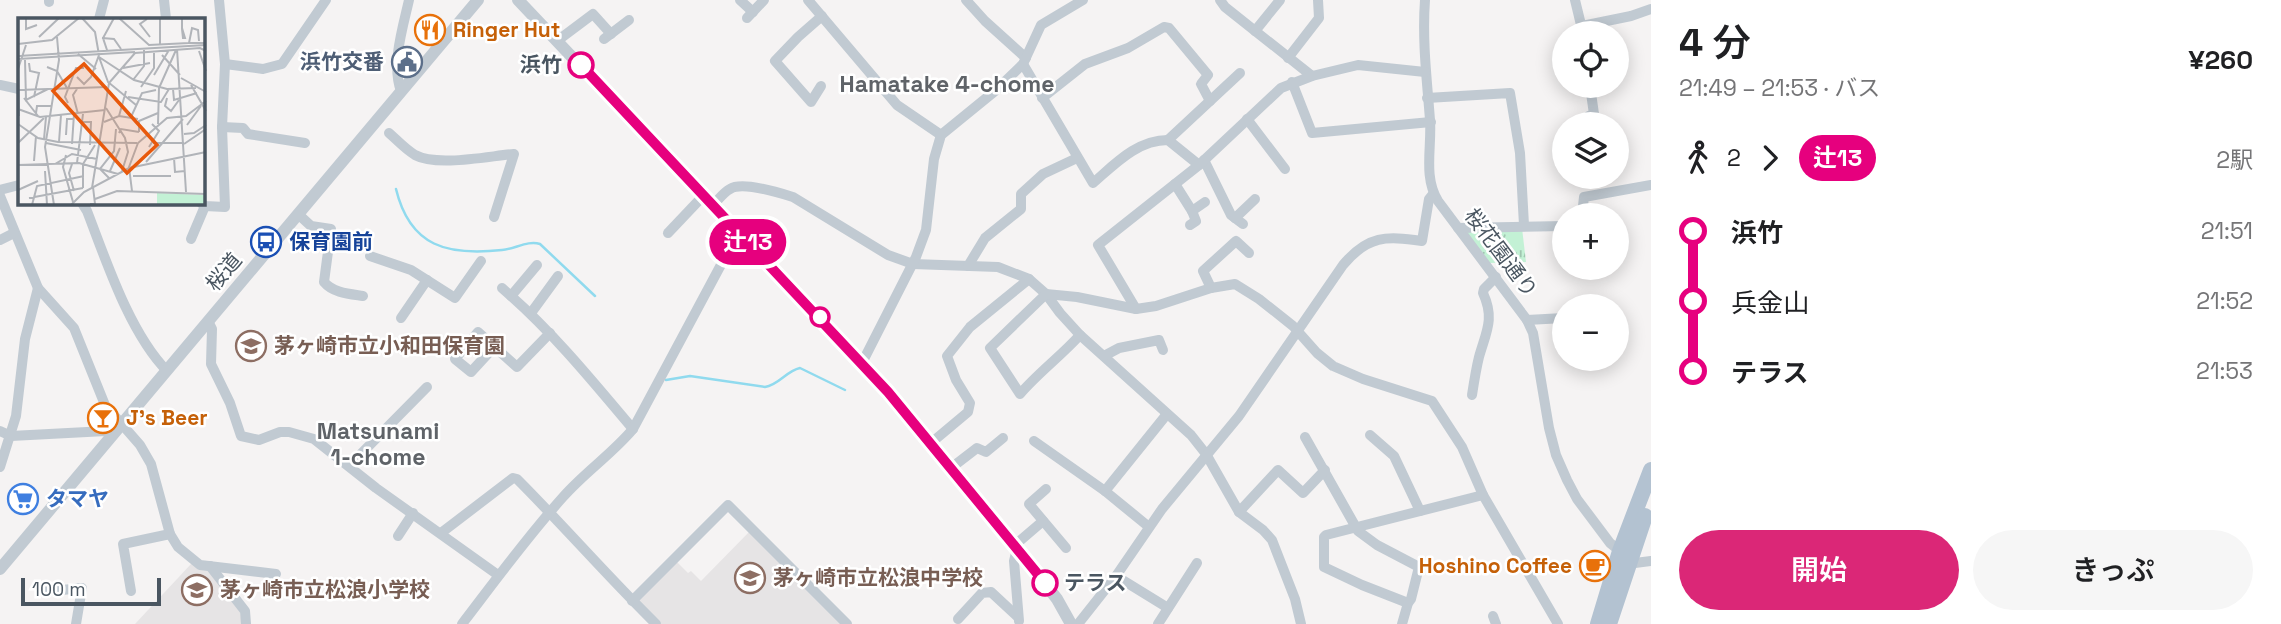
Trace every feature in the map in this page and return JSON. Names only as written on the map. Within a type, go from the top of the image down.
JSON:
[{"type":"main road","points":[[1598,624],[1625,554],[1651,470]]},
{"type":"main road","points":[[1609,624],[1625,554],[1651,500]]},
{"type":"street","points":[[99,18],[104,0]]},
{"type":"street","points":[[164,0],[166,18]]},
{"type":"street","points":[[191,239],[203,205],[225,207],[222,127],[225,64],[219,0]]},
{"type":"street","points":[[225,64],[263,69],[282,64],[326,0]]},
{"type":"street","points":[[401,91],[396,79],[409,0]]},
{"type":"street","name":"桜道","points":[[0,569],[478,0]]},
{"type":"street","points":[[518,0],[862,363],[1016,547],[1057,599],[1071,624]]},
{"type":"street","points":[[740,0],[750,15],[764,0]]},
{"type":"street","points":[[808,0],[897,105],[941,135]]},
{"type":"street","points":[[966,0],[1025,61],[1042,98],[1093,183],[1133,150],[1168,140],[1240,73]]},
{"type":"street","points":[[862,363],[913,264],[926,230],[934,159],[941,135],[995,91],[1025,61],[1041,25],[1064,4],[1083,0]]},
{"type":"street","points":[[1255,31],[1280,0]]},
{"type":"street","points":[[1288,58],[1319,18],[1318,0]]},
{"type":"street","points":[[1078,624],[1116,576],[1149,527],[1245,407],[1343,265],[1362,246],[1377,239],[1396,237],[1422,241],[1429,199],[1433,194],[1425,72],[1425,0]]},
{"type":"street","points":[[1574,0],[1580,21]]},
{"type":"street","points":[[1223,1],[1255,31],[1312,76]]},
{"type":"street","points":[[1612,21],[1651,9]]},
{"type":"street","points":[[557,41],[593,14],[608,37],[629,20]]},
{"type":"street","points":[[821,86],[811,102],[775,61],[822,16]]},
{"type":"street","points":[[1042,98],[1084,64],[1128,48],[1164,27],[1169,28],[1208,75],[1201,84],[1210,101]]},
{"type":"street","points":[[1136,309],[1098,245],[1202,163],[1281,88],[1312,76],[1358,65],[1425,72]]},
{"type":"street","points":[[1293,82],[1312,133],[1430,122]]},
{"type":"street","points":[[0,85],[18,89]]},
{"type":"street","points":[[1427,98],[1510,93],[1520,153],[1524,225]]},
{"type":"street","points":[[1247,119],[1285,169]]},
{"type":"street","points":[[222,127],[243,128],[248,134],[305,143]]},
{"type":"street","points":[[389,133],[416,155],[425,158],[451,160],[514,154],[494,217]]},
{"type":"street","points":[[1168,140],[1202,163],[1231,215],[1239,221],[1255,198]]},
{"type":"street","points":[[968,266],[985,238],[1021,209],[1021,194],[1043,174],[1077,158]]},
{"type":"street","points":[[1175,184],[1196,221],[1190,225]]},
{"type":"street","points":[[0,190],[18,185]]},
{"type":"street","points":[[1583,203],[1584,197],[1651,185]]},
{"type":"street","points":[[668,233],[708,200],[738,186],[793,197],[877,250],[913,264],[998,267],[1029,279],[1046,294],[1080,335],[1191,435],[1206,454],[1239,512],[1272,540],[1295,600],[1301,624]]},
{"type":"street","name":"桜花園通り","points":[[1433,194],[1527,320],[1533,333],[1556,456],[1577,499],[1610,543],[1625,554]]},
{"type":"street","points":[[0,196],[38,288],[74,328],[105,405],[118,428],[140,445],[150,464],[170,534],[178,547],[200,565],[276,574]]},
{"type":"street","points":[[1192,211],[1205,202]]},
{"type":"street","points":[[84,205],[121,296],[144,338],[167,371]]},
{"type":"street","points":[[298,214],[311,226],[331,229],[324,282],[327,286],[363,296]]},
{"type":"street","points":[[1458,228],[1552,226]]},
{"type":"street","points":[[0,240],[14,233]]},
{"type":"street","points":[[466,623],[498,575],[550,512],[633,429],[738,233]]},
{"type":"street","points":[[1211,288],[1203,271],[1236,242],[1249,253]]},
{"type":"street","points":[[370,256],[411,270],[455,298],[481,261]]},
{"type":"street","points":[[511,296],[537,265]]},
{"type":"street","points":[[531,313],[558,276]]},
{"type":"street","points":[[1472,395],[1480,354],[1489,328],[1488,305],[1483,293],[1496,277]]},
{"type":"street","points":[[931,443],[968,412],[970,403],[956,380],[947,356],[970,327],[1029,279]]},
{"type":"street","points":[[401,318],[427,280]]},
{"type":"street","points":[[1080,335],[1020,394],[990,348],[1046,294],[1077,297],[1136,309],[1235,284],[1296,330],[1317,353],[1334,366],[1363,379],[1432,401],[1462,447],[1483,495],[1558,624]]},
{"type":"street","points":[[0,467],[16,416],[27,330],[38,288]]},
{"type":"street","points":[[502,288],[550,333],[633,429]]},
{"type":"street","points":[[1527,320],[1552,319]]},
{"type":"street","points":[[208,321],[212,329],[211,364],[230,403],[241,436],[259,440],[280,432],[300,433],[314,439],[498,575]]},
{"type":"street","points":[[494,347],[521,370],[550,333]]},
{"type":"street","points":[[1104,356],[1119,348],[1159,340],[1163,350]]},
{"type":"street","points":[[348,466],[427,387]]},
{"type":"street","points":[[1105,491],[1167,414]]},
{"type":"street","points":[[0,432],[11,436],[118,428]]},
{"type":"street","points":[[1370,435],[1394,456],[1420,511]]},
{"type":"street","points":[[1305,437],[1356,528],[1377,545],[1419,567],[1402,624]]},
{"type":"street","points":[[951,468],[976,448],[986,452],[1003,438]]},
{"type":"street","points":[[1034,441],[1105,491],[1149,527]]},
{"type":"street","points":[[1239,512],[1278,470],[1303,493],[1325,470]]},
{"type":"street","points":[[441,533],[513,478],[517,479],[656,624]]},
{"type":"street","points":[[1046,489],[1029,504],[1066,548]]},
{"type":"street","points":[[1408,603],[1324,567],[1324,537],[1483,495]]},
{"type":"street","points":[[632,601],[728,505],[847,624]]},
{"type":"street","points":[[398,536],[413,513]]},
{"type":"street","points":[[1019,621],[1014,561],[1016,547],[1043,522]]},
{"type":"street","points":[[131,591],[123,544],[170,534]]},
{"type":"street","points":[[1625,554],[1636,563],[1651,561]]},
{"type":"street","points":[[1158,624],[1196,564]]},
{"type":"street","points":[[210,566],[245,611],[246,624]]},
{"type":"street","points":[[1116,576],[1168,608]]},
{"type":"street","points":[[43,592],[82,588],[76,624]]},
{"type":"street","points":[[957,618],[982,593],[991,592],[1019,621]]},
{"type":"shaded area","name":"茅ヶ崎市立松浪中学校","points":[[750,531],[842,624],[658,624],[638,600],[676,561],[701,581]]},
{"type":"shaded area","name":"茅ヶ崎市立松浪小学校","points":[[192,563],[210,571],[239,606],[242,624],[135,624]]},
{"type":"green space","points":[[1522,228],[1526,262],[1489,263],[1464,231]]},
{"type":"waterway","points":[[396,189],[402,209],[411,224],[434,244],[465,251],[540,244],[595,296]]},
{"type":"waterway","points":[[666,380],[690,376],[765,387],[800,368],[845,390]]},
{"type":"bus line","name":"辻13","points":[[581,65],[888,392],[1045,583]]},
{"type":"place","name":"Ringer Hut","points":[[430,30]]},
{"type":"place","name":"浜竹交番","points":[[407,62]]},
{"type":"place","name":"浜竹","points":[[581,65]]},
{"type":"place","name":"保育園前","points":[[266,242]]},
{"type":"place","name":"茅ヶ崎市立小和田保育園","points":[[251,346]]},
{"type":"place","name":"J's Beer","points":[[103,418]]},
{"type":"place","name":"タマヤ","points":[[23,499]]},
{"type":"place","name":"Hoshino Coffee","points":[[1595,566]]},
{"type":"place","name":"茅ヶ崎市立松浪中学校","points":[[750,578]]},
{"type":"place","name":"テラス","points":[[1045,583]]},
{"type":"place","name":"茅ヶ崎市立松浪小学校","points":[[197,590]]},
{"type":"district","name":"Hamatake 4-chome","points":[[947,84]]},
{"type":"district","name":"Matsunami 1-chome","points":[[378,444]]}]
